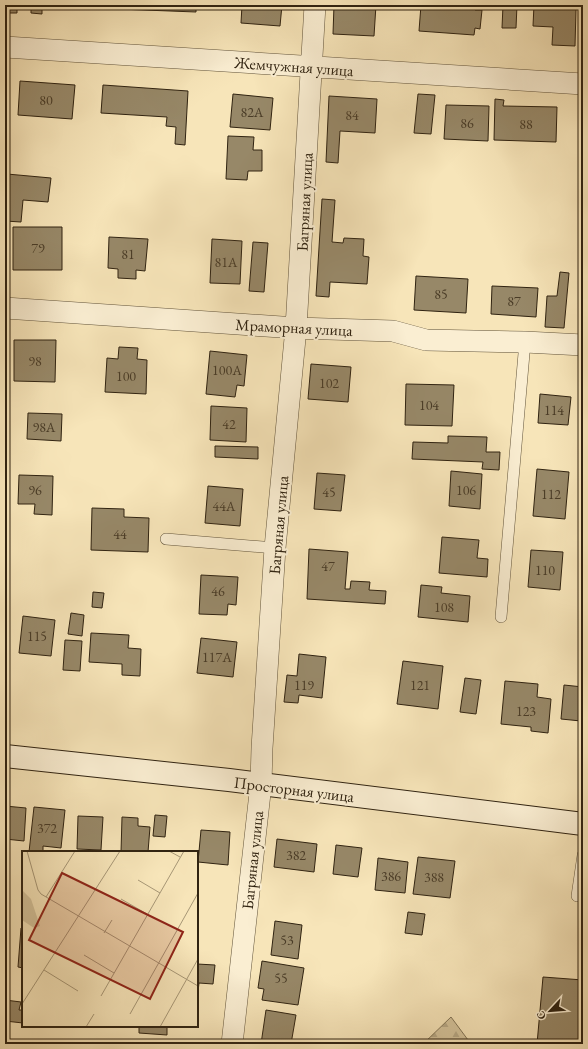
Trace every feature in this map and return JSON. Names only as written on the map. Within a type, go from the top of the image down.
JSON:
[{"type":"street","name":"Багряная улица","points":[[232,1044],[260,784],[275,548],[296,328],[316,5]]},
{"type":"street","name":"Жемчужная улица","points":[[5,47],[583,84]]},
{"type":"street","name":"Мраморная улица","points":[[5,308],[296,328],[393,331],[426,340],[583,345]]},
{"type":"street","name":"Просторная улица","points":[[5,756],[260,784],[583,824]]},
{"type":"lane","points":[[501,617],[525,342]]},
{"type":"lane","points":[[166,539],[275,548]]},
{"type":"lane","points":[[578,896],[583,855]]},
{"type":"green space","points":[[451,1017],[471,1044],[423,1044]]},
{"type":"building","points":[[6,5],[17,5],[17,13],[6,13]]},
{"type":"building","points":[[31,5],[42,5],[42,14],[31,13]]},
{"type":"building","points":[[118,5],[196,5],[196,12],[118,9]]},
{"type":"building","points":[[242,5],[282,5],[280,26],[241,23]]},
{"type":"building","points":[[334,5],[376,5],[374,36],[333,34]]},
{"type":"building","points":[[421,5],[475,5],[475,10],[482,10],[480,29],[475,28],[474,35],[419,31]]},
{"type":"building","points":[[503,5],[517,5],[516,28],[502,28]]},
{"type":"building","points":[[534,5],[568,5],[567,9],[576,9],[575,46],[552,45],[553,27],[533,26]]},
{"type":"building","points":[[20,81],[75,85],[72,119],[18,115]]},
{"type":"building","points":[[103,85],[188,91],[185,145],[175,144],[176,127],[166,126],[167,117],[101,113]]},
{"type":"building","points":[[233,94],[273,98],[270,130],[230,127]]},
{"type":"building","points":[[418,94],[435,95],[431,134],[414,133]]},
{"type":"building","points":[[329,96],[377,99],[375,133],[340,131],[338,163],[326,162]]},
{"type":"building","points":[[495,99],[504,100],[503,106],[557,107],[556,142],[494,140]]},
{"type":"building","points":[[446,105],[489,106],[488,141],[444,139]]},
{"type":"building","points":[[228,136],[254,137],[253,150],[262,150],[262,171],[248,171],[247,180],[226,179]]},
{"type":"building","points":[[7,174],[51,178],[48,202],[23,200],[21,222],[5,221]]},
{"type":"building","points":[[322,199],[335,200],[332,242],[343,243],[344,238],[364,239],[363,256],[369,257],[367,284],[330,282],[329,297],[316,296]]},
{"type":"building","points":[[13,227],[62,227],[62,270],[13,270]]},
{"type":"building","points":[[109,237],[148,239],[145,271],[136,270],[136,279],[118,278],[118,269],[108,268]]},
{"type":"building","points":[[212,239],[242,241],[240,284],[210,283]]},
{"type":"building","points":[[253,242],[268,243],[264,292],[249,291]]},
{"type":"building","points":[[560,272],[569,273],[564,328],[545,327],[547,296],[557,296]]},
{"type":"building","points":[[416,276],[468,279],[466,313],[414,310]]},
{"type":"building","points":[[492,286],[538,288],[536,317],[491,314]]},
{"type":"building","points":[[14,340],[56,340],[55,382],[14,381]]},
{"type":"building","points":[[119,347],[138,348],[137,359],[147,360],[146,394],[105,392],[107,358],[118,359]]},
{"type":"building","points":[[210,351],[247,355],[244,386],[237,385],[235,397],[206,394]]},
{"type":"building","points":[[311,364],[351,367],[348,402],[308,399]]},
{"type":"building","points":[[406,384],[454,385],[452,426],[405,425]]},
{"type":"building","points":[[540,394],[571,397],[568,425],[538,423]]},
{"type":"building","points":[[211,406],[247,408],[246,442],[210,440]]},
{"type":"building","points":[[28,413],[62,414],[61,441],[27,439]]},
{"type":"building","points":[[448,436],[487,437],[486,452],[500,452],[499,470],[482,469],[483,462],[412,459],[413,442],[448,443]]},
{"type":"building","points":[[215,446],[258,447],[258,459],[215,457]]},
{"type":"building","points":[[537,469],[569,472],[565,519],[533,516]]},
{"type":"building","points":[[451,471],[482,474],[480,509],[449,506]]},
{"type":"building","points":[[317,473],[345,475],[341,511],[314,509]]},
{"type":"building","points":[[19,475],[53,476],[52,515],[34,514],[35,504],[18,504]]},
{"type":"building","points":[[208,486],[243,489],[240,526],[205,523]]},
{"type":"building","points":[[92,508],[124,509],[124,517],[149,518],[148,552],[91,550]]},
{"type":"building","points":[[442,537],[479,540],[477,558],[488,559],[487,577],[439,573]]},
{"type":"building","points":[[309,549],[348,552],[345,589],[350,589],[351,581],[370,582],[369,590],[386,591],[385,604],[307,599]]},
{"type":"building","points":[[531,550],[563,552],[560,590],[528,587]]},
{"type":"building","points":[[201,575],[238,577],[236,605],[228,604],[227,615],[199,614]]},
{"type":"building","points":[[421,585],[442,587],[441,593],[470,596],[468,622],[418,617]]},
{"type":"building","points":[[93,592],[104,593],[102,608],[92,607]]},
{"type":"building","points":[[71,613],[84,615],[82,636],[68,634]]},
{"type":"building","points":[[5,615],[8,616],[5,650]]},
{"type":"building","points":[[23,616],[55,620],[51,656],[19,653]]},
{"type":"building","points":[[91,633],[129,635],[128,648],[141,649],[140,676],[122,675],[122,664],[89,662]]},
{"type":"building","points":[[201,638],[237,642],[233,677],[197,673]]},
{"type":"building","points":[[65,640],[82,641],[80,671],[63,670]]},
{"type":"building","points":[[299,654],[326,657],[322,698],[299,695],[298,703],[284,702],[287,675],[297,676]]},
{"type":"building","points":[[403,661],[443,666],[438,709],[397,704]]},
{"type":"building","points":[[465,678],[481,680],[476,714],[460,712]]},
{"type":"building","points":[[505,681],[538,684],[537,697],[551,699],[548,733],[531,731],[531,727],[501,724]]},
{"type":"building","points":[[564,685],[583,687],[583,714],[581,721],[561,719]]},
{"type":"building","points":[[5,806],[26,808],[24,841],[5,839]]},
{"type":"building","points":[[34,807],[65,810],[61,848],[43,846],[43,851],[29,851]]},
{"type":"building","points":[[155,815],[167,816],[165,837],[153,836]]},
{"type":"building","points":[[78,816],[103,817],[101,850],[77,849]]},
{"type":"building","points":[[122,817],[138,818],[138,826],[150,827],[148,851],[121,851]]},
{"type":"building","points":[[201,830],[230,832],[228,865],[198,862]]},
{"type":"building","points":[[277,839],[317,844],[314,872],[274,867]]},
{"type":"building","points":[[336,845],[362,848],[358,877],[333,874]]},
{"type":"building","points":[[418,857],[455,861],[450,898],[413,894]]},
{"type":"building","points":[[378,858],[408,862],[405,893],[375,890]]},
{"type":"building","points":[[408,912],[425,914],[422,935],[405,933]]},
{"type":"building","points":[[275,921],[302,925],[298,959],[271,955]]},
{"type":"building","points":[[21,928],[22,928],[22,968],[18,967]]},
{"type":"building","points":[[262,961],[304,968],[298,1005],[262,1000],[264,989],[258,988]]},
{"type":"building","points":[[198,964],[215,965],[213,984],[199,983],[198,992]]},
{"type":"building","points":[[5,974],[8,974],[5,1000]]},
{"type":"building","points":[[543,977],[583,980],[583,1044],[537,1044]]},
{"type":"building","points":[[5,1000],[21,1002],[19,1010],[22,1010],[22,1023],[5,1021]]},
{"type":"building","points":[[266,1010],[296,1015],[291,1044],[261,1044]]},
{"type":"building","points":[[139,1027],[167,1027],[167,1035],[139,1033]]}]
